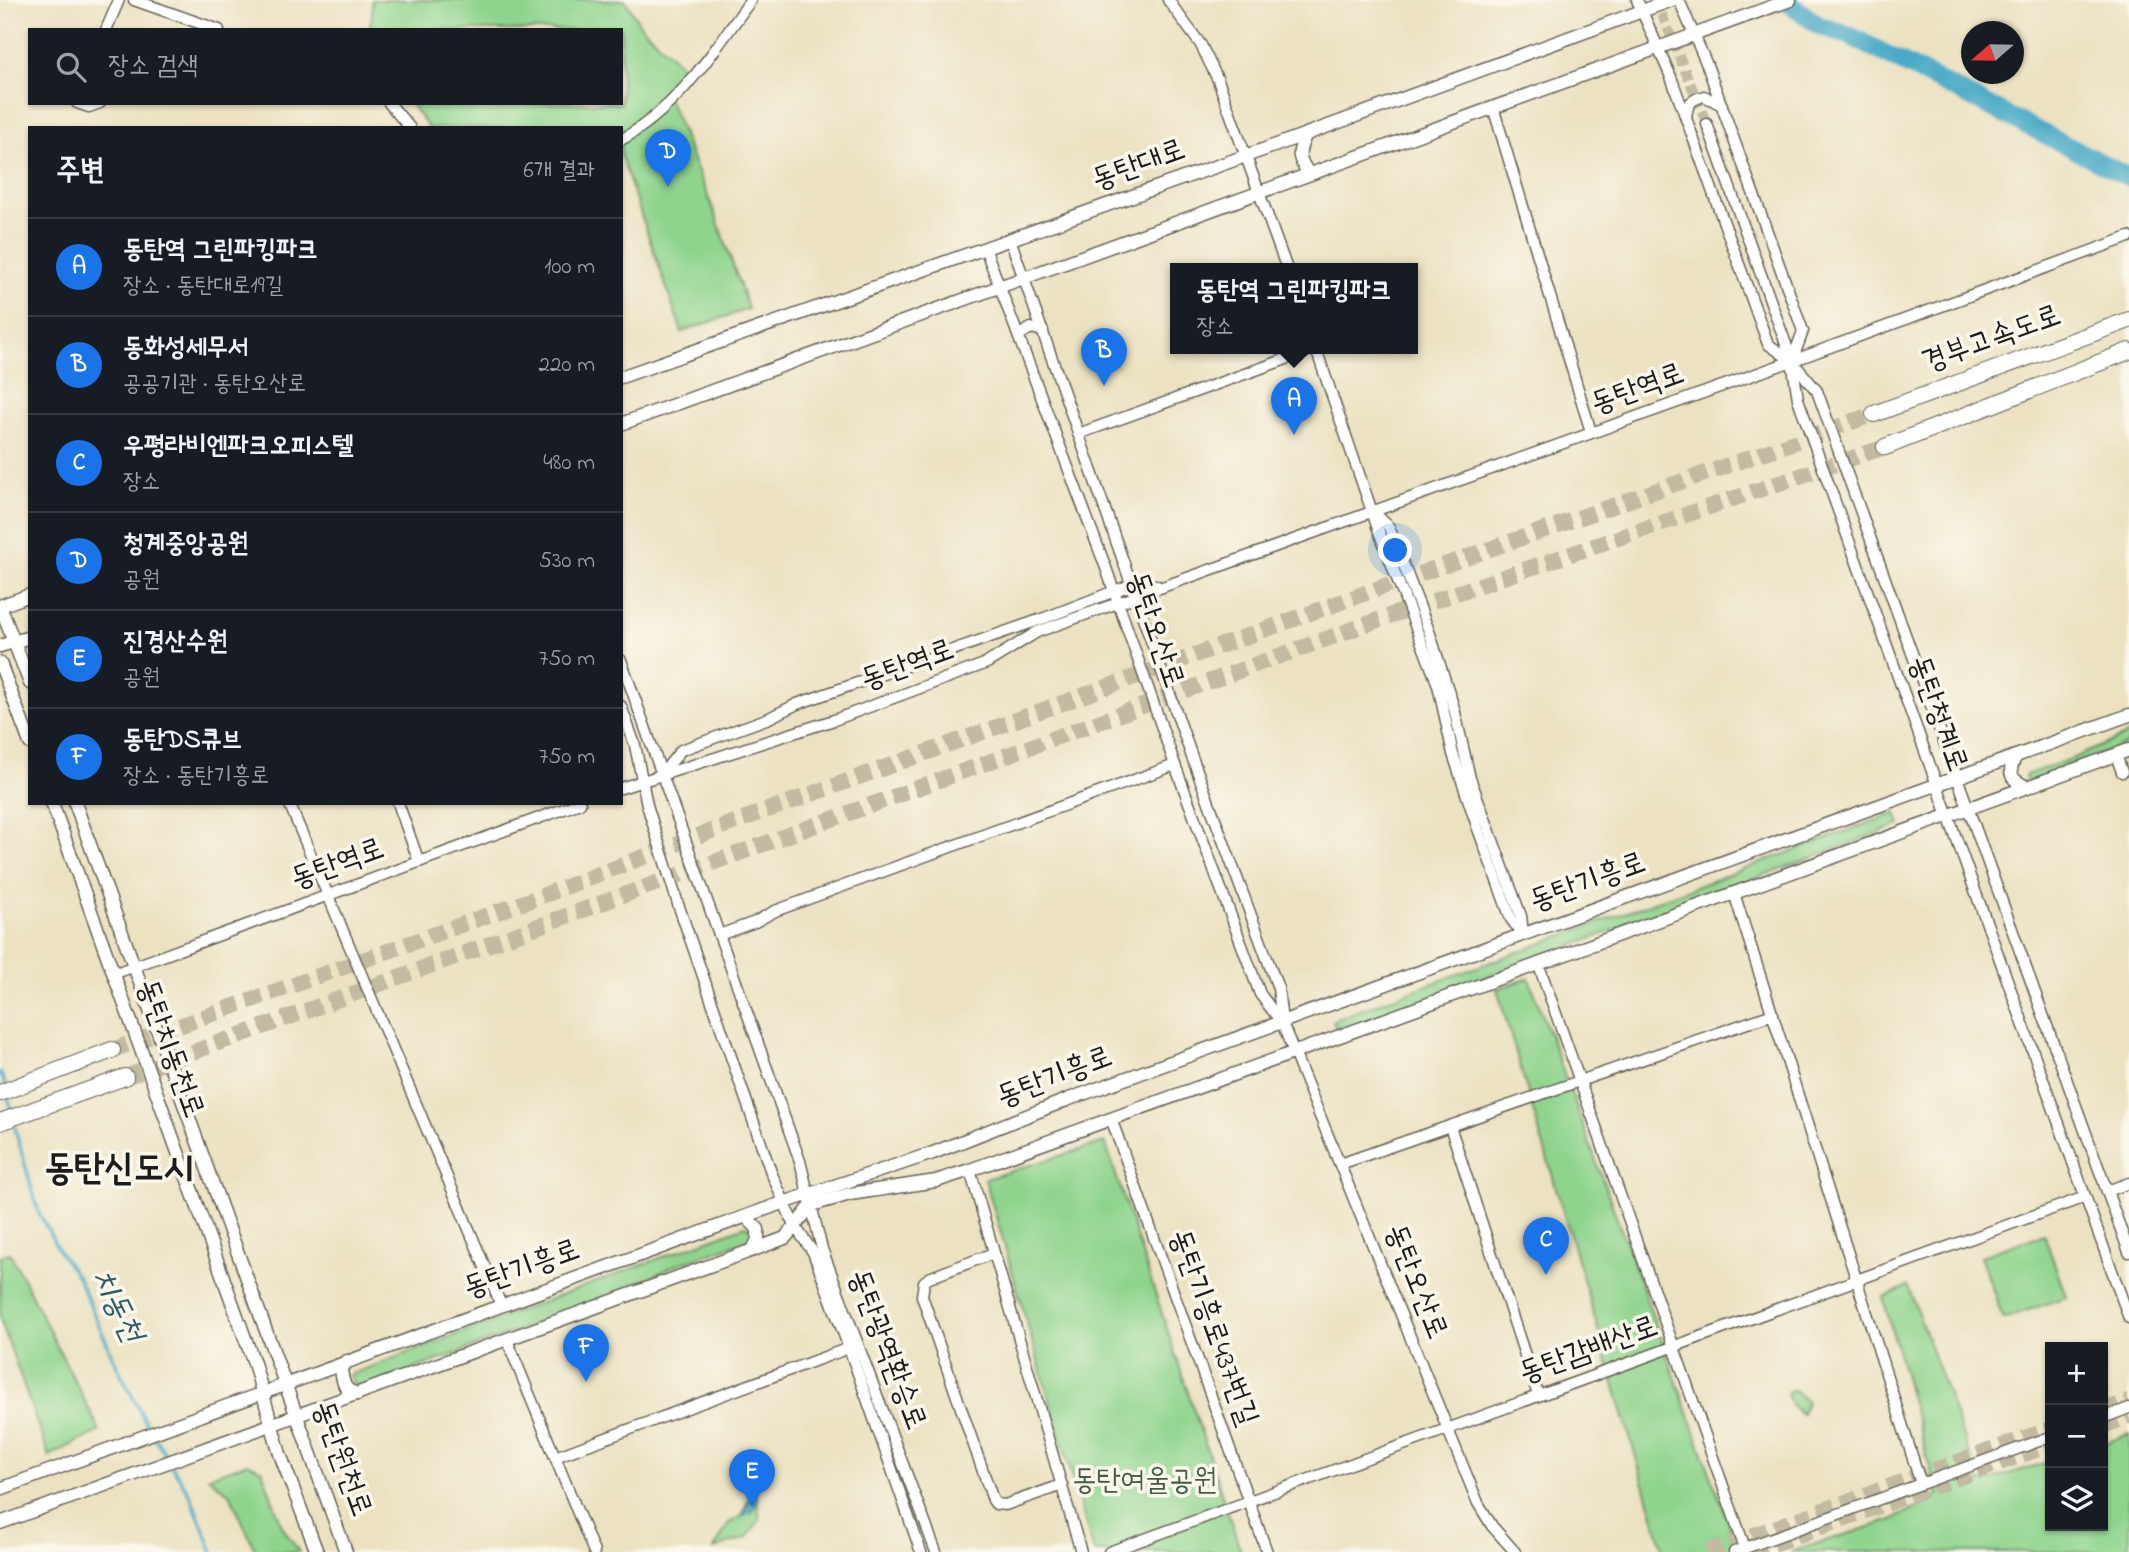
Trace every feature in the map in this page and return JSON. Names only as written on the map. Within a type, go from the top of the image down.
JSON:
[{"type":"highway","name":"경부고속도로","points":[[1874,414],[2129,320]]},
{"type":"highway","name":"경부고속도로","points":[[1885,447],[2129,351]]},
{"type":"highway","points":[[0,1093],[112,1050]]},
{"type":"highway","points":[[0,1122],[125,1077]]},
{"type":"main road","name":"동탄대로","points":[[623,376],[1246,156],[1639,6],[1672,0]]},
{"type":"main road","points":[[623,423],[1790,0]]},
{"type":"main road","points":[[1306,134],[1299,148],[1298,159],[1309,174]]},
{"type":"main road","points":[[28,596],[0,606],[28,678]]},
{"type":"main road","points":[[0,646],[28,638]]},
{"type":"main road","points":[[0,663],[28,738]]},
{"type":"main road","name":"동탄기흥로","points":[[0,1523],[785,1238],[811,1200],[1069,1099],[2129,715]]},
{"type":"main road","name":"동탄기흥로","points":[[0,1489],[784,1203],[936,1181],[1112,1121],[1538,963],[2129,750]]},
{"type":"main road","points":[[2016,756],[2010,766],[2011,775],[2016,783],[2027,787]]},
{"type":"main road","name":"동탄치동천로","points":[[53,805],[250,1350],[263,1393]]},
{"type":"main road","name":"동탄치동천로","points":[[76,805],[286,1384]]},
{"type":"main road","points":[[746,1217],[758,1229],[754,1250]]},
{"type":"main road","points":[[347,1361],[341,1370],[345,1388],[358,1394]]},
{"type":"main road","name":"동탄원천로","points":[[286,1384],[346,1552]]},
{"type":"main road","name":"동탄원천로","points":[[263,1393],[280,1454],[317,1552]]},
{"type":"street","points":[[107,28],[119,0]]},
{"type":"street","points":[[134,0],[213,28]]},
{"type":"street","points":[[623,139],[648,123],[684,90],[751,0]]},
{"type":"street","points":[[1168,0],[1201,45],[1218,80],[1285,263]]},
{"type":"street","points":[[1679,0],[1707,65],[1803,331],[1792,361]]},
{"type":"street","points":[[1639,6],[1671,78],[1768,344],[1792,361],[1817,391],[2129,1252]]},
{"type":"street","points":[[1686,121],[1686,107],[1693,100],[1704,96],[1721,105]]},
{"type":"street","points":[[391,105],[408,126]]},
{"type":"street","points":[[1493,107],[1591,432]]},
{"type":"street","name":"동탄청계로","points":[[1707,124],[1792,361],[1798,399],[2129,1318]]},
{"type":"street","name":"동탄역로","points":[[662,774],[681,750],[809,699],[1042,619],[1135,590],[1162,586],[1792,361],[2129,237]]},
{"type":"street","name":"동탄오산로","points":[[1010,239],[1192,757],[1278,988],[1282,1023],[1478,1503],[1492,1526],[1514,1552]]},
{"type":"street","name":"동탄오산로","points":[[985,248],[1116,596],[1260,994],[1282,1023]]},
{"type":"street","points":[[1019,338],[1031,328],[1043,331]]},
{"type":"street","points":[[1078,434],[1301,354]]},
{"type":"street","points":[[1317,354],[1373,510],[1388,527],[1429,631],[1454,708],[1470,778],[1521,916],[1523,935]]},
{"type":"street","name":"동탄역로","points":[[623,787],[834,720],[987,663],[1037,632],[1116,596]]},
{"type":"street","points":[[623,666],[719,935],[755,922],[775,911],[1175,765]]},
{"type":"street","points":[[638,709],[624,711],[642,781]]},
{"type":"street","points":[[736,730],[743,748]]},
{"type":"street","points":[[2116,755],[2122,772]]},
{"type":"street","name":"동탄광역환승로","points":[[642,781],[678,904],[771,1172],[794,1225],[813,1252],[920,1552]]},
{"type":"street","points":[[290,805],[500,1305]]},
{"type":"street","points":[[399,805],[419,862]]},
{"type":"street","name":"동탄역로","points":[[113,974],[575,805]]},
{"type":"street","points":[[1734,893],[1921,1484]]},
{"type":"street","name":"동탄광역환승로","points":[[719,935],[800,1161],[822,1249],[936,1552]]},
{"type":"street","points":[[1538,963],[1674,1346],[1739,1550],[2045,1439]]},
{"type":"street","points":[[1340,1164],[1773,1014]]},
{"type":"street","name":"동탄기흥로437번길","points":[[1112,1121],[1267,1552]]},
{"type":"street","points":[[1450,1126],[1538,1395]]},
{"type":"street","points":[[970,1170],[1081,1552]]},
{"type":"street","points":[[2107,1191],[2129,1182]]},
{"type":"street","name":"동탄감배산로","points":[[1109,1552],[2085,1197]]},
{"type":"street","points":[[995,1253],[929,1278],[924,1282],[922,1296],[993,1500],[996,1504],[1005,1506],[1062,1485]]},
{"type":"street","points":[[507,1340],[594,1552]]},
{"type":"street","points":[[555,1457],[849,1348]]},
{"type":"street","points":[[2108,1416],[2129,1408]]},
{"type":"green space","points":[[372,0],[625,0],[641,26],[684,68],[666,93],[716,216],[748,309],[682,332],[623,163],[623,126],[427,126],[412,105],[623,105],[623,28],[369,28]]},
{"type":"green space","points":[[2129,734],[2129,743],[2029,782],[2025,778],[2026,775]]},
{"type":"green space","points":[[1896,813],[1900,825],[1337,1032],[1333,1020]]},
{"type":"green space","points":[[1529,978],[1739,1552],[1664,1552],[1497,989]]},
{"type":"green space","name":"동탄여울공원","points":[[1105,1142],[1241,1552],[1094,1552],[985,1179]]},
{"type":"green space","points":[[745,1226],[753,1229],[753,1238],[676,1265],[601,1300],[360,1389],[354,1385],[349,1375]]},
{"type":"green space","points":[[2044,1234],[2066,1297],[2003,1319],[1981,1256]]},
{"type":"green space","points":[[10,1253],[100,1431],[49,1456],[0,1319],[0,1256]]},
{"type":"green space","points":[[1908,1286],[1980,1483],[2045,1463],[2045,1531],[2108,1531],[2108,1442],[2129,1434],[2129,1552],[1790,1552],[1892,1520],[1938,1496],[1883,1298]]},
{"type":"green space","points":[[1795,1390],[1807,1402],[1802,1414],[1791,1405],[1787,1394]]},
{"type":"green space","points":[[247,1463],[262,1470],[282,1526],[299,1552],[256,1552],[230,1494],[208,1477]]},
{"type":"green space","points":[[755,1482],[760,1520],[746,1538],[714,1549],[729,1523],[741,1517]]},
{"type":"water","points":[[755,1482],[757,1502],[752,1512],[743,1515]]},
{"type":"waterway","points":[[1785,0],[1818,25],[1850,36],[2129,177]]},
{"type":"waterway","name":"치동천","points":[[0,1072],[6,1087]]},
{"type":"waterway","name":"치동천","points":[[8,1094],[12,1114]]},
{"type":"waterway","name":"치동천","points":[[13,1121],[38,1211],[60,1253],[78,1278],[117,1366],[148,1427],[168,1459]]},
{"type":"waterway","name":"치동천","points":[[172,1466],[190,1495],[213,1552]]},
{"type":"tunnel","points":[[1656,0],[1707,124]]},
{"type":"tunnel","points":[[112,1050],[547,894],[732,823],[1385,586],[1874,414]]},
{"type":"tunnel","points":[[125,1077],[1389,616],[1885,447]]},
{"type":"tunnel","points":[[2108,1408],[2129,1401]]},
{"type":"tunnel","points":[[2108,1424],[2129,1416]]},
{"type":"tunnel","points":[[1707,1552],[2045,1431]]},
{"type":"tunnel","points":[[1751,1552],[2045,1447]]},
{"type":"place","name":"청계중앙공원","points":[[668,187]]},
{"type":"place","name":"동화성세무서","points":[[1104,386]]},
{"type":"place","name":"동탄역 그린파킹파크","points":[[1294,435]]},
{"type":"place","name":"우평라비엔파크오피스텔","points":[[1546,1275]]},
{"type":"place","name":"동탄DS큐브","points":[[586,1382]]},
{"type":"place","name":"진경산수원","points":[[752,1507]]},
{"type":"district","name":"동탄신도시","points":[[119,1170]]}]
